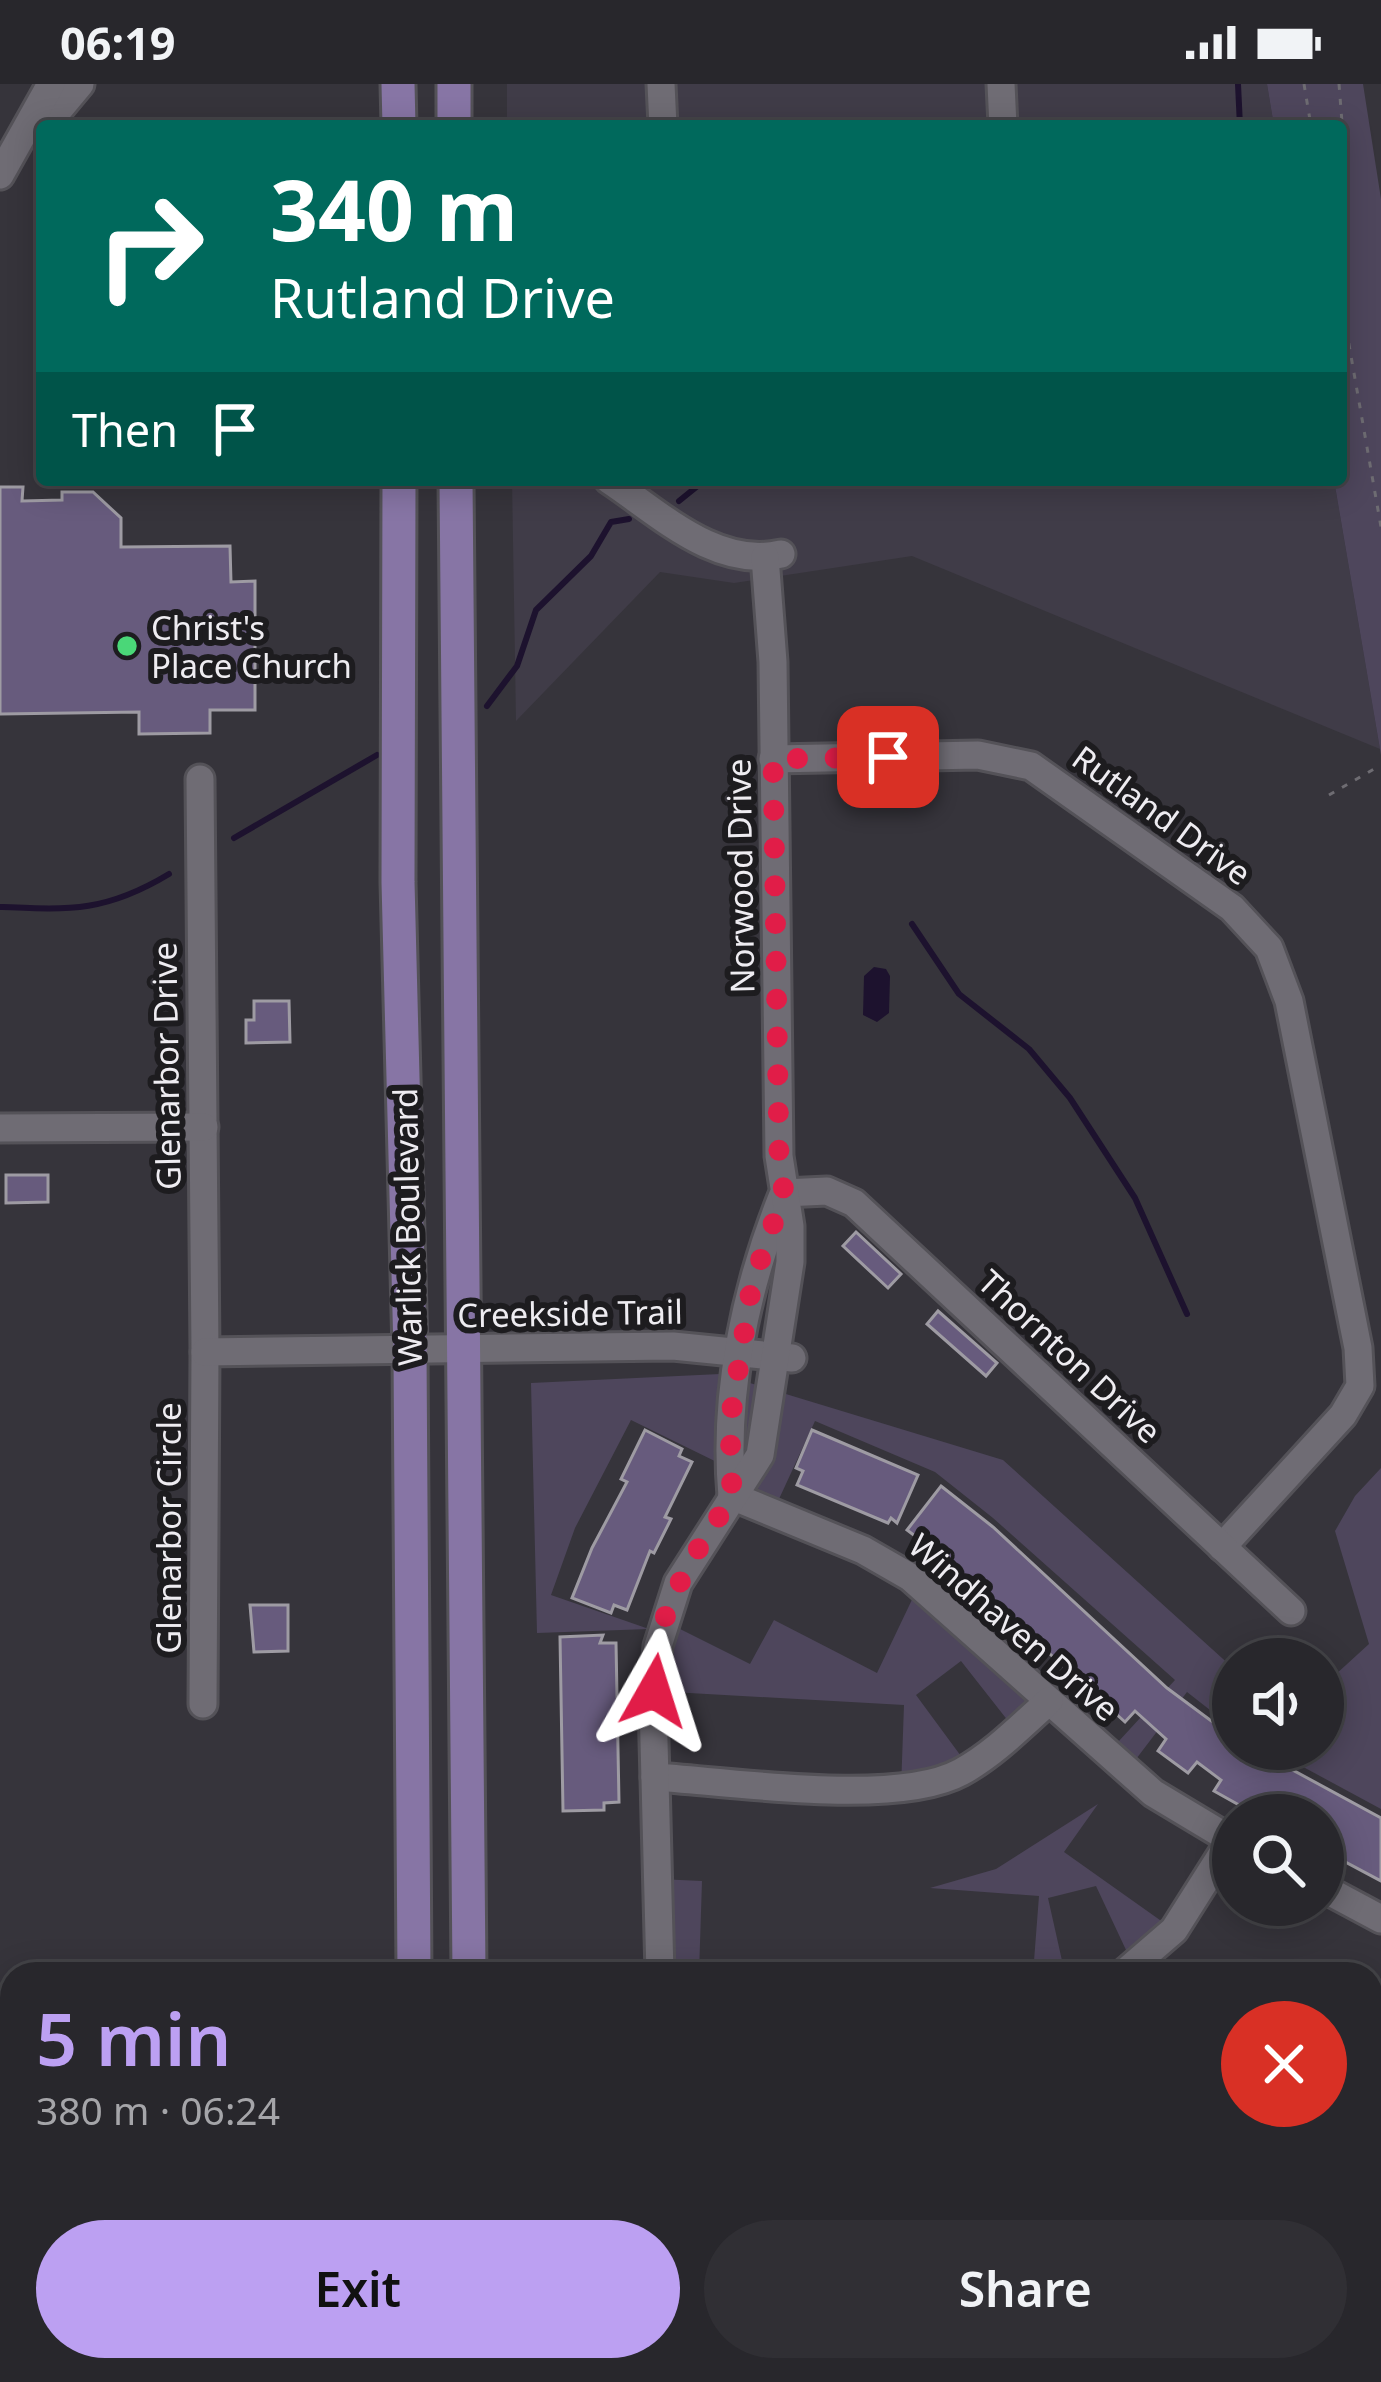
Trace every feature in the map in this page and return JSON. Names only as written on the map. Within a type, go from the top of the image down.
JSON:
[{"type":"main road","points":[[398,84],[399,120]]},
{"type":"main road","points":[[454,84],[454,120]]},
{"type":"main road","name":"Warlick Boulevard","points":[[399,486],[398,861],[410,1351],[414,1962]]},
{"type":"main road","name":"Warlick Boulevard","points":[[456,486],[469,1962]]},
{"type":"street","points":[[662,84],[663,120]]},
{"type":"street","points":[[1001,84],[1003,120]]},
{"type":"street","points":[[48,120],[64,87]]},
{"type":"street","points":[[41,120],[64,87]]},
{"type":"street","points":[[0,177],[36,126]]},
{"type":"street","points":[[0,177],[36,137]]},
{"type":"street","name":"Norwood Drive","points":[[618,486],[703,543],[735,554],[774,555],[779,1156],[790,1262],[784,1357],[760,1455],[678,1583],[662,1627],[654,1673],[660,1962]]},
{"type":"street","name":"Rutland Drive","points":[[773,759],[978,755],[1020,761],[1218,896],[1269,948],[1289,1001],[1358,1348],[1360,1386],[1343,1415],[1222,1547]]},
{"type":"street","name":"Glenarbor Drive","points":[[200,778],[205,1352]]},
{"type":"street","points":[[0,1128],[204,1127]]},
{"type":"street","name":"Thornton Drive","points":[[784,1193],[827,1191],[854,1203],[1291,1611]]},
{"type":"street","name":"Norwood Drive","points":[[732,1496],[730,1424],[741,1351],[757,1265],[784,1193]]},
{"type":"street","name":"Creekside Trail","points":[[205,1352],[673,1346],[784,1357]]},
{"type":"street","name":"Glenarbor Circle","points":[[203,1704],[205,1352]]},
{"type":"street","name":"Windhaven Drive","points":[[732,1496],[863,1550],[899,1570],[1153,1793],[1212,1829]]},
{"type":"street","points":[[655,1777],[858,1790],[914,1788],[964,1770],[1049,1701]]},
{"type":"street","points":[[1137,1962],[1174,1930],[1212,1872]]},
{"type":"street","points":[[1344,1899],[1381,1919]]},
{"type":"path","points":[[1304,84],[1310,120]]},
{"type":"path","points":[[1339,84],[1342,120]]},
{"type":"path","points":[[1347,333],[1381,527]]},
{"type":"path","points":[[1329,795],[1381,765]]},
{"type":"shaded area","points":[[507,84],[1267,84],[1273,120],[507,120]]},
{"type":"shaded area","points":[[1267,84],[1363,84],[1381,199],[1381,755],[1335,486],[1347,486],[1347,120],[1273,120]]},
{"type":"shaded area","points":[[512,486],[1335,486],[1380,749],[912,556],[734,583],[660,572],[516,721]]},
{"type":"shaded area","points":[[874,967],[886,969],[890,976],[889,1013],[877,1022],[863,1015],[864,976]]},
{"type":"shaded area","points":[[720,1374],[1003,1460],[1212,1649],[1212,1712],[1187,1692],[1127,1771],[1107,1754],[1175,1680],[935,1472],[815,1421],[773,1512],[729,1468],[631,1420],[575,1528],[551,1595],[649,1629],[537,1633],[531,1383]]},
{"type":"shaded area","points":[[1381,1468],[1381,1809],[1309,1770],[1344,1770],[1344,1667],[1369,1644],[1335,1531],[1355,1496]]},
{"type":"shaded area","points":[[919,1585],[1049,1701],[1016,1731],[961,1661],[916,1695],[969,1767],[901,1789],[904,1705],[654,1691],[664,1621],[750,1664],[774,1620],[877,1673]]},
{"type":"shaded area","points":[[1098,1804],[1064,1852],[1174,1930],[1146,1958],[1152,1962],[1132,1962],[1096,1886],[1048,1898],[1062,1962],[1034,1962],[1039,1896],[930,1888],[996,1869]]},
{"type":"shaded area","points":[[658,1879],[702,1881],[699,1962],[660,1962]]},
{"type":"building","name":"Christ's Place Church","points":[[0,487],[23,487],[22,501],[62,500],[62,492],[93,492],[121,518],[121,547],[230,546],[231,582],[255,581],[255,710],[210,710],[210,733],[139,734],[139,712],[0,714]]},
{"type":"building","points":[[254,1001],[289,1001],[290,1042],[246,1043],[246,1020],[254,1020]]},
{"type":"building","points":[[6,1175],[48,1175],[48,1202],[6,1203]]},
{"type":"building","points":[[856,1232],[901,1274],[888,1288],[843,1246]]},
{"type":"building","points":[[938,1311],[997,1363],[986,1376],[927,1324]]},
{"type":"building","points":[[645,1430],[682,1449],[679,1456],[692,1462],[665,1517],[671,1519],[654,1553],[650,1551],[627,1610],[614,1605],[611,1613],[572,1598],[627,1482],[621,1479]]},
{"type":"building","points":[[812,1430],[918,1475],[897,1523],[797,1485],[803,1471],[796,1468]]},
{"type":"building","points":[[941,1486],[993,1527],[1167,1688],[1212,1721],[1212,1770],[1293,1770],[1337,1794],[1214,1791],[1221,1780],[1197,1762],[1188,1773],[1158,1751],[1166,1739],[1135,1711],[1125,1722],[907,1530]]},
{"type":"building","points":[[250,1605],[288,1605],[288,1651],[254,1652]]},
{"type":"building","points":[[603,1635],[600,1643],[616,1643],[619,1802],[604,1803],[604,1810],[563,1811],[560,1637]]},
{"type":"building","points":[[1344,1798],[1381,1818],[1381,1881],[1344,1861]]},
{"type":"waterway","points":[[1238,84],[1240,120]]},
{"type":"waterway","points":[[679,501],[698,486]]},
{"type":"waterway","points":[[487,706],[517,666],[536,610],[591,556],[611,522],[629,519]]},
{"type":"waterway","points":[[234,838],[377,755]]},
{"type":"waterway","points":[[0,907],[88,906],[126,896],[169,874]]},
{"type":"waterway","points":[[912,924],[959,994],[1029,1049],[1070,1098],[1135,1198],[1187,1314]]},
{"type":"place","name":"Christ's Place Church","points":[[127,646]]},
{"type":"route","points":[[654,1691],[660,1634],[669,1605],[732,1496],[730,1424],[752,1284],[784,1193],[779,1156],[773,759],[888,757]]}]
